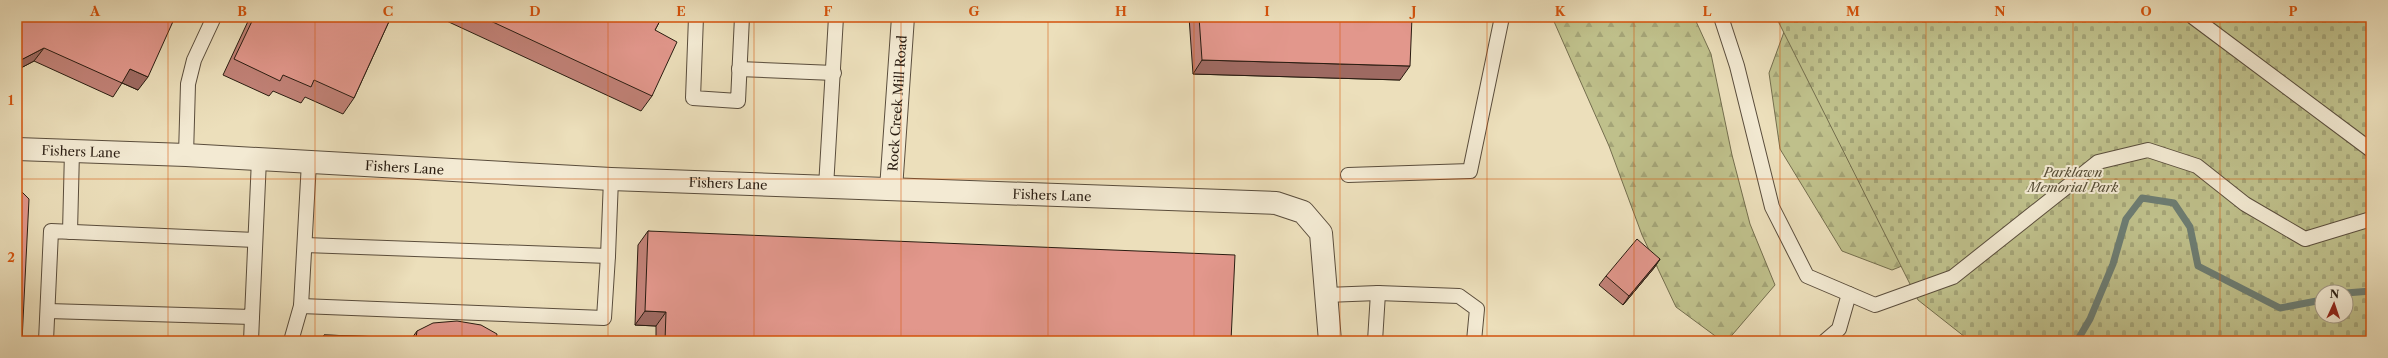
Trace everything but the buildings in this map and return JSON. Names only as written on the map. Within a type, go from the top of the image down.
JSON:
[{"type":"street","name":"Rock Creek Mill Road","points":[[891,189],[903,17]]},
{"type":"street","name":"Fishers Lane","points":[[17,149],[186,155],[611,179],[1276,204],[1303,212],[1321,233],[1330,341]]},
{"type":"lane","points":[[186,155],[188,84],[194,60],[214,17]]},
{"type":"lane","points":[[696,17],[693,98],[738,101],[742,17]]},
{"type":"lane","points":[[826,187],[834,72],[836,17]]},
{"type":"lane","points":[[1348,175],[1470,171],[1502,17]]},
{"type":"lane","points":[[1721,17],[1737,66],[1772,207],[1807,276],[1875,306],[1953,277],[2098,162],[2148,150],[2197,166],[2245,204],[2305,239],[2371,219]]},
{"type":"lane","points":[[2193,17],[2371,150]]},
{"type":"lane","points":[[739,69],[834,72]]},
{"type":"lane","points":[[70,232],[72,151]]},
{"type":"lane","points":[[251,341],[259,159]]},
{"type":"lane","points":[[291,341],[301,306],[309,162]]},
{"type":"lane","points":[[301,306],[604,318],[611,179]]},
{"type":"lane","points":[[46,341],[51,231],[255,240]]},
{"type":"lane","points":[[305,245],[608,256]]},
{"type":"lane","points":[[1326,295],[1378,293],[1459,296],[1477,309],[1474,341]]},
{"type":"lane","points":[[1375,341],[1378,293]]},
{"type":"lane","points":[[1825,341],[1839,329],[1850,294]]},
{"type":"lane","points":[[48,310],[252,317]]},
{"type":"green space","points":[[1552,17],[1694,17],[1711,54],[1732,155],[1750,224],[1775,285],[1727,341],[1722,341],[1676,307],[1642,235],[1609,146]]},
{"type":"green space","name":"Parklawn Memorial Park","points":[[1776,17],[2371,17],[2371,341],[1970,341],[1918,300]]},
{"type":"green space","points":[[1782,17],[1949,247],[1892,270],[1842,251],[1780,149],[1769,73],[1784,32]]},
{"type":"waterway","points":[[2077,341],[2090,319],[2113,264],[2126,219],[2142,198],[2174,203],[2190,227],[2198,266],[2280,308],[2314,302]]},
{"type":"waterway","points":[[2354,292],[2371,291]]}]
